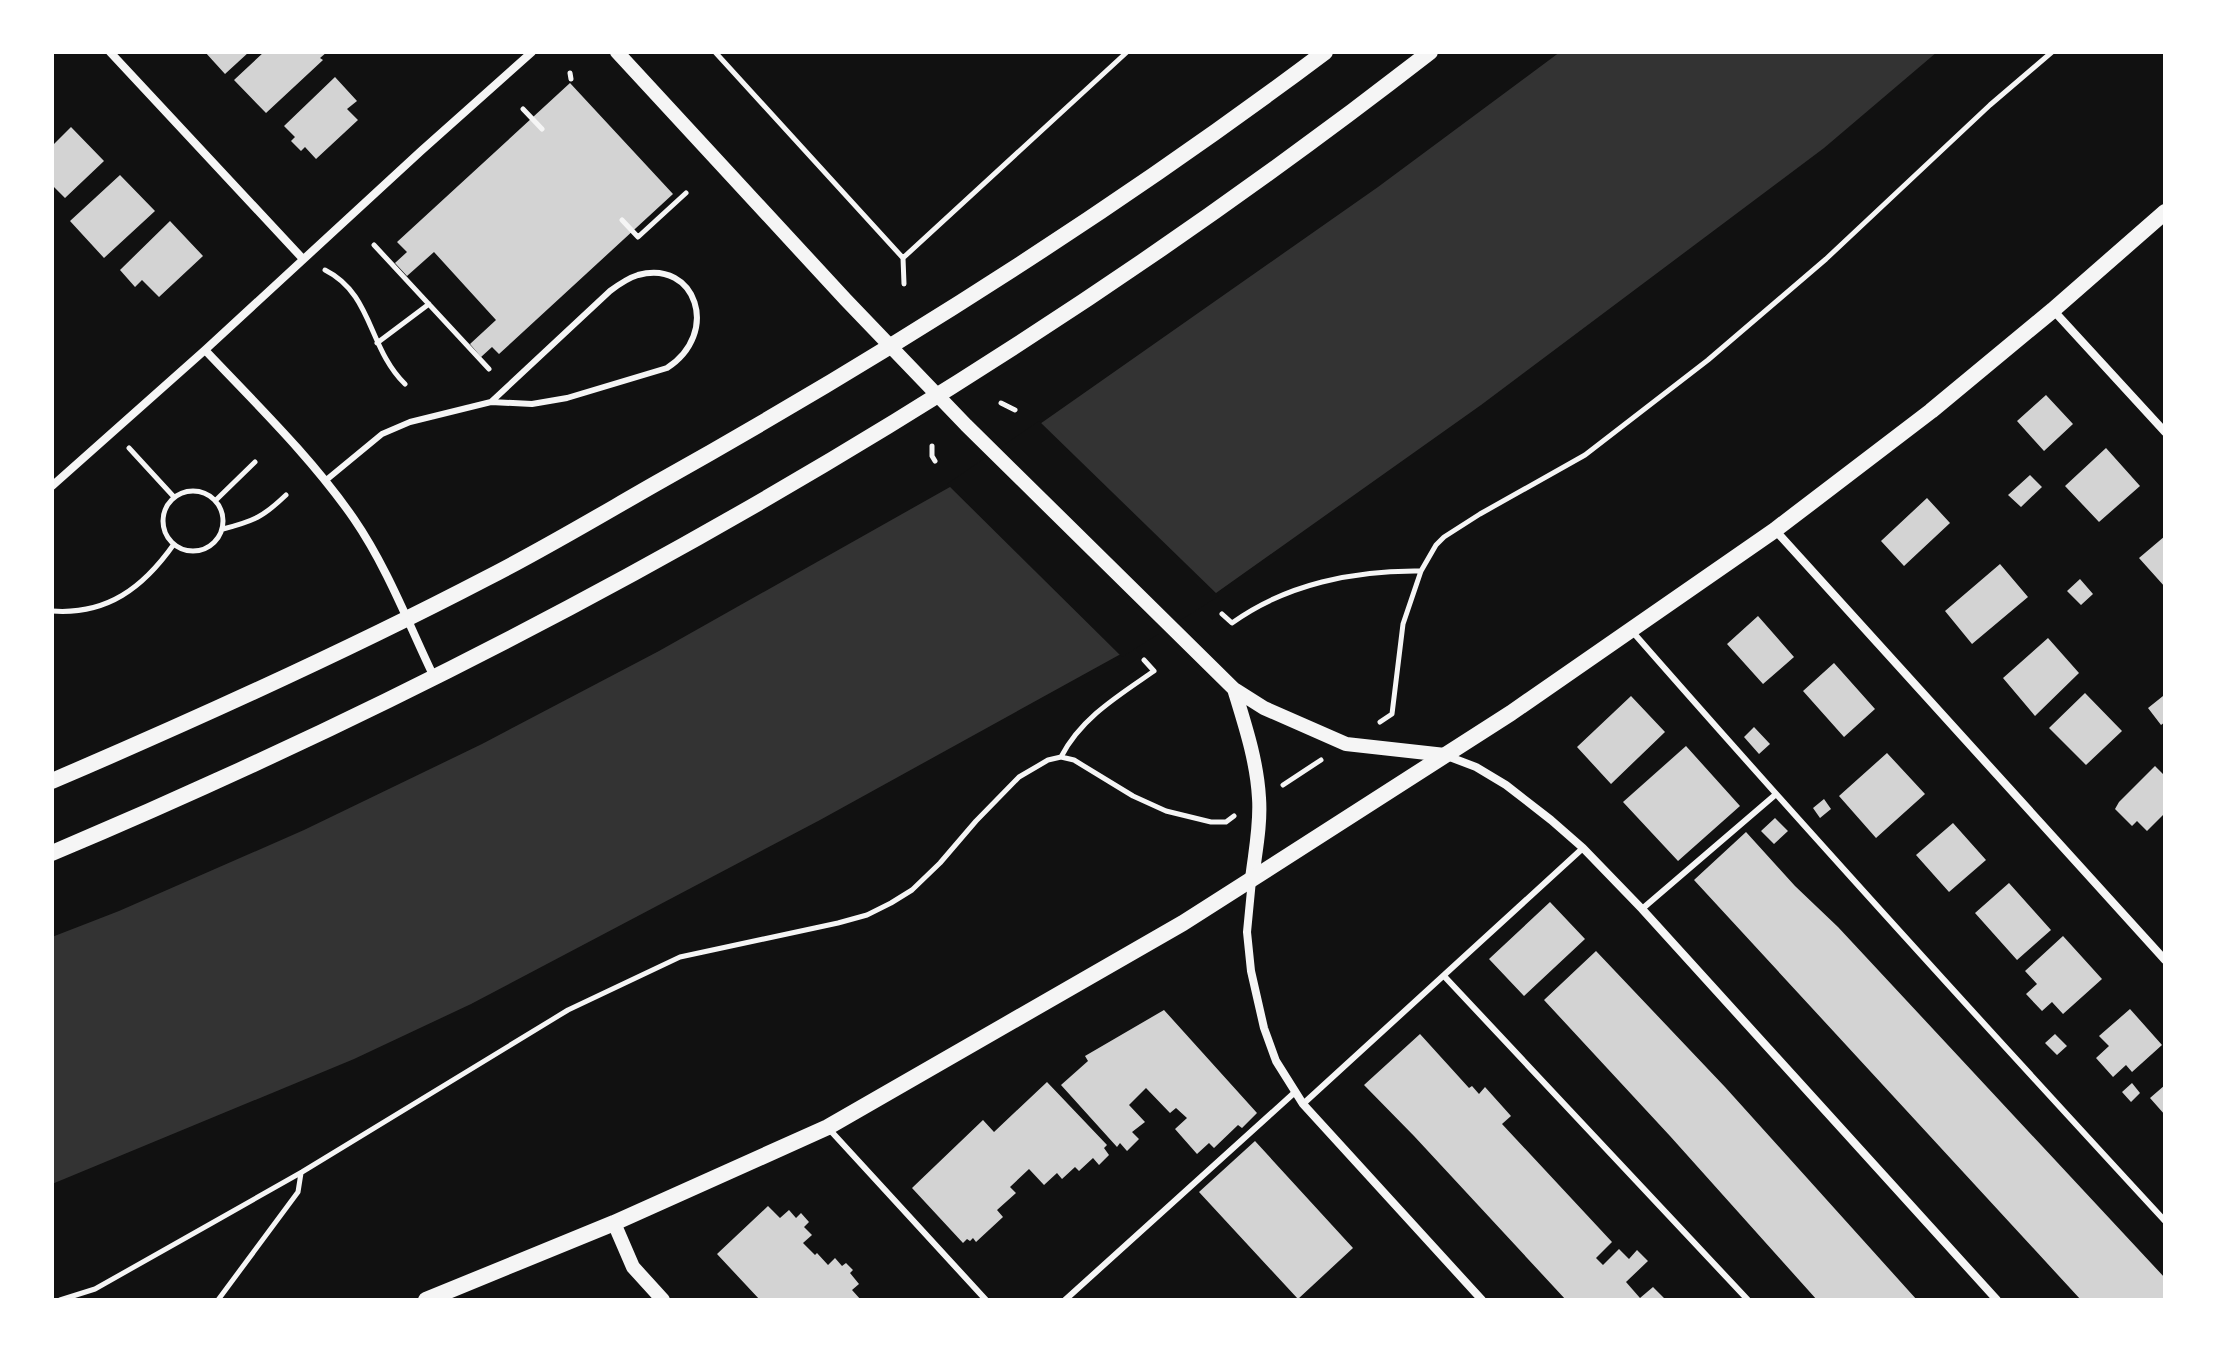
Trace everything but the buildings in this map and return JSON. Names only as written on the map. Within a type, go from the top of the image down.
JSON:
[{"type":"main road","points":[[52,781],[214,710],[406,619],[489,577],[692,464],[891,346],[1110,205],[1325,52]]},
{"type":"main road","points":[[52,853],[226,777],[434,678],[590,597],[886,428],[1174,241],[1328,131],[1430,52]]},
{"type":"main road","points":[[426,1300],[614,1223],[828,1127],[1183,923],[1511,713],[1775,530],[1931,411],[2165,212]]},
{"type":"street","points":[[110,52],[303,259]]},
{"type":"street","points":[[52,486],[532,52]]},
{"type":"street","points":[[617,52],[977,436],[1234,689],[1264,708],[1346,744],[1445,755],[1476,767],[1506,785],[1583,848],[1642,909],[1997,1300]]},
{"type":"street","points":[[2053,310],[2165,432]]},
{"type":"street","points":[[205,350],[325,481],[356,521],[376,554],[434,678]]},
{"type":"street","points":[[1775,530],[2165,960]]},
{"type":"street","points":[[1234,689],[1249,735],[1259,800],[1247,932],[1257,1000],[1276,1061],[1303,1104],[1482,1300]]},
{"type":"street","points":[[614,1223],[633,1267],[663,1300]]},
{"type":"lane","points":[[325,481],[369,443],[391,429],[427,417],[491,402],[532,404],[567,398],[667,368],[692,342],[698,316],[688,290],[672,278],[649,274],[623,282],[491,402]]},
{"type":"lane","points":[[1631,630],[1923,959],[2165,1221]]},
{"type":"lane","points":[[1642,909],[1775,795]]},
{"type":"lane","points":[[1303,1104],[1583,848]]},
{"type":"lane","points":[[1444,976],[1748,1300]]},
{"type":"lane","points":[[1065,1300],[1294,1093]]},
{"type":"lane","points":[[828,1127],[986,1300]]},
{"type":"path","points":[[715,52],[903,258],[904,284]]},
{"type":"path","points":[[903,258],[1127,52]]},
{"type":"path","points":[[60,1300],[95,1289],[302,1172],[568,1010],[680,957],[838,923],[867,915],[891,903],[912,890],[940,863],[1019,777],[1048,760],[1061,757],[1074,760],[1133,796],[1166,811],[1211,822],[1226,822],[1392,714],[1403,624],[1421,571],[1444,537],[1585,455],[1708,360],[1787,293],[1990,105],[2052,52]]},
{"type":"path","points":[[523,109],[542,129]]},
{"type":"path","points":[[622,220],[638,237],[686,193]]},
{"type":"path","points":[[374,245],[489,369]]},
{"type":"path","points":[[338,276],[356,295],[388,364],[405,384]]},
{"type":"path","points":[[377,343],[429,304]]},
{"type":"path","points":[[1001,403],[1015,410]]},
{"type":"path","points":[[932,446],[935,461]]},
{"type":"path","points":[[140,459],[174,497]]},
{"type":"path","points":[[216,500],[255,462]]},
{"type":"path","points":[[189,490],[199,490],[216,500],[224,519],[219,538],[212,545],[193,551],[183,549],[167,537],[163,517],[165,508],[174,497],[189,490]]},
{"type":"path","points":[[223,529],[261,517],[286,495]]},
{"type":"path","points":[[52,611],[87,611],[104,605],[141,582],[174,544]]},
{"type":"path","points":[[1222,614],[1232,623],[1248,611],[1297,589],[1353,574],[1388,570],[1421,571]]},
{"type":"path","points":[[1061,757],[1069,742],[1091,716],[1154,671],[1144,660]]},
{"type":"path","points":[[218,1300],[298,1192],[302,1172]]},
{"type":"shaded area","points":[[1560,52],[1937,52],[1824,148],[1481,405],[1216,593],[1119,655],[820,820],[471,1004],[354,1059],[52,1184],[52,937],[304,830],[482,744],[659,651],[950,487],[1378,187]]},
{"type":"pier","points":[[1039,421],[1219,596],[1122,657],[947,484]]}]
